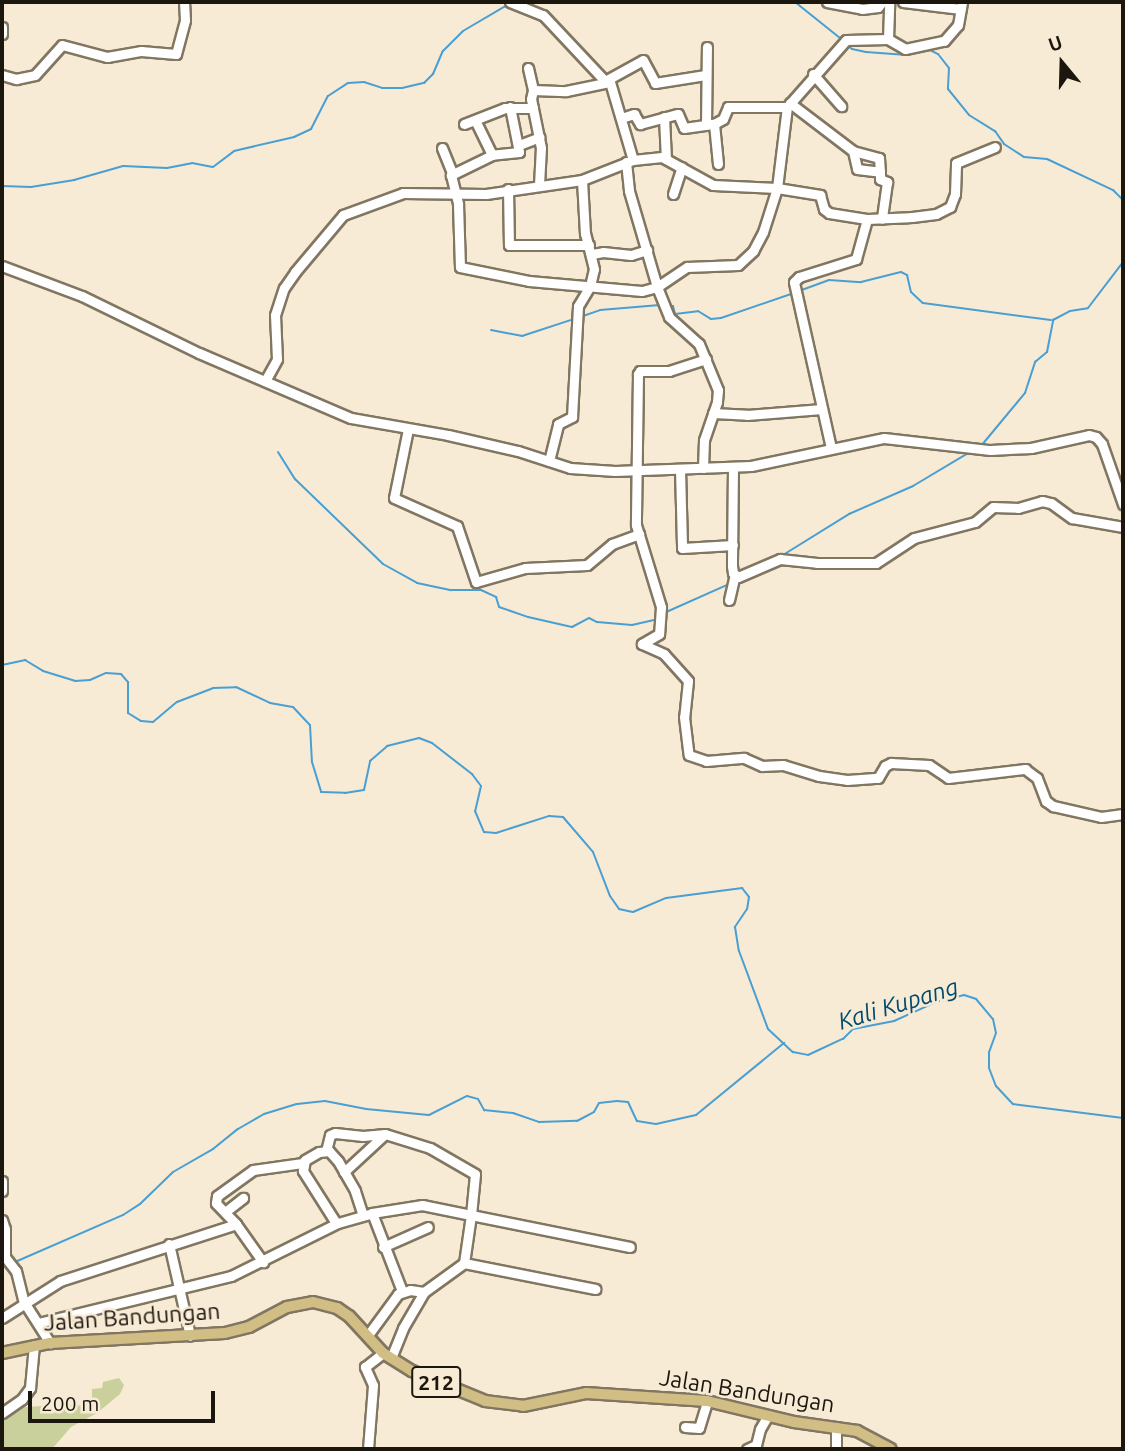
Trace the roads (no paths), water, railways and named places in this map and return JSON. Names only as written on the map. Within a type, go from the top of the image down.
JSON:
[{"type":"main road","name":"Jalan Bandungan","points":[[2,1353],[50,1343],[190,1336],[240,1330],[288,1307],[313,1302],[337,1308],[356,1322],[387,1355],[440,1385],[485,1401],[528,1405],[586,1393],[708,1401],[868,1434],[891,1449]]},
{"type":"street","points":[[2,75],[16,79],[35,75],[62,45],[107,57],[141,51],[176,54],[185,20],[184,2]]},
{"type":"street","points":[[827,2],[862,9],[877,7],[882,2]]},
{"type":"street","points":[[888,39],[889,2]]},
{"type":"street","points":[[442,148],[457,195],[460,267],[529,281],[642,291],[657,287],[687,267],[742,264],[763,232],[777,188],[788,105],[813,74],[843,42],[888,39],[905,49],[944,41],[958,25],[962,5],[903,2]]},
{"type":"street","points":[[513,4],[543,15],[612,86],[629,161],[627,186],[657,287],[669,317],[699,344],[718,390],[704,440],[703,468]]},
{"type":"street","points":[[2,27],[2,34]]},
{"type":"street","points":[[707,47],[705,75],[710,124],[718,164]]},
{"type":"street","points":[[533,90],[566,91],[606,81],[643,60],[655,83],[705,75]]},
{"type":"street","points":[[528,68],[533,90],[530,94],[540,137],[539,185]]},
{"type":"street","points":[[813,74],[841,106]]},
{"type":"street","points":[[621,118],[634,114],[640,124],[678,114],[684,128],[721,121],[730,107],[788,105],[838,143],[853,151],[879,158],[880,179],[887,182],[882,219]]},
{"type":"street","points":[[464,124],[510,107],[533,107]]},
{"type":"street","points":[[452,173],[492,155],[519,152],[510,107]]},
{"type":"street","points":[[664,117],[666,159]]},
{"type":"street","points":[[475,120],[492,155]]},
{"type":"street","points":[[519,145],[540,137]]},
{"type":"street","points":[[265,381],[276,365],[275,315],[284,288],[343,215],[403,193],[486,194],[582,180],[629,161],[647,157],[666,159],[713,185],[777,188],[820,195],[826,212],[882,219],[928,215],[950,207],[955,194],[956,163],[996,147]]},
{"type":"street","points":[[853,151],[857,169],[880,172]]},
{"type":"street","points":[[673,194],[682,167]]},
{"type":"street","points":[[549,461],[558,424],[572,417],[578,306],[590,286],[594,269],[582,180]]},
{"type":"street","points":[[508,189],[509,245],[631,255],[647,250]]},
{"type":"street","points":[[831,448],[794,282],[799,277],[856,258],[867,219]]},
{"type":"street","points":[[2,266],[82,296],[351,418],[471,441],[579,469],[733,467],[884,438],[990,450],[1031,447],[1089,435],[1096,437],[1102,444],[1123,504]]},
{"type":"street","points":[[706,359],[669,371],[638,372],[635,514],[661,607],[659,634],[642,644],[664,654],[688,681],[684,717],[691,757],[706,761],[744,758],[762,766],[783,765],[809,774],[847,780],[878,778],[885,766],[891,763],[929,765],[948,778],[1025,769],[1037,778],[1046,801],[1053,806],[1101,817],[1123,814]]},
{"type":"street","points":[[713,413],[747,415],[822,409]]},
{"type":"street","points":[[408,429],[394,498],[457,526],[476,582],[525,568],[592,563],[612,544],[639,534]]},
{"type":"street","points":[[729,600],[735,579],[733,467]]},
{"type":"street","points":[[680,469],[682,548],[733,545]]},
{"type":"street","points":[[735,579],[770,561],[780,559],[867,565],[887,558],[923,534],[975,522],[993,507],[1018,508],[1042,500],[1051,503],[1072,519],[1123,527]]},
{"type":"street","points":[[326,1151],[330,1135],[335,1133],[363,1136],[385,1134],[433,1149],[475,1174],[464,1264]]},
{"type":"street","points":[[344,1172],[385,1134]]},
{"type":"street","points":[[263,1262],[236,1224],[215,1201],[217,1196],[249,1172],[303,1163],[310,1156],[326,1151],[332,1153],[355,1191],[402,1291]]},
{"type":"street","points":[[303,1163],[304,1174],[336,1223]]},
{"type":"street","points":[[2,1181],[2,1191]]},
{"type":"street","points":[[225,1212],[243,1198]]},
{"type":"street","points":[[38,1323],[231,1276],[336,1223],[367,1214],[422,1205],[629,1247]]},
{"type":"street","points":[[2,1220],[5,1230],[5,1256],[11,1265],[24,1302],[50,1343]]},
{"type":"street","points":[[2,1318],[60,1281],[236,1224]]},
{"type":"street","points":[[383,1247],[428,1227]]},
{"type":"street","points":[[169,1244],[190,1336]]},
{"type":"street","points":[[368,1449],[373,1385],[365,1367],[387,1355],[424,1292],[464,1264],[594,1289]]},
{"type":"street","points":[[402,1291],[424,1292]]},
{"type":"street","points":[[368,1335],[402,1291]]},
{"type":"street","points":[[2,1413],[22,1399],[30,1388],[34,1345]]},
{"type":"street","points":[[685,1427],[699,1428],[708,1401]]},
{"type":"street","points":[[749,1449],[756,1445],[760,1429],[768,1415]]},
{"type":"street","points":[[836,1427],[836,1449]]},
{"type":"waterway","points":[[609,2],[617,2]]},
{"type":"waterway","points":[[795,2],[840,38]]},
{"type":"waterway","points":[[2,186],[31,187],[74,180],[123,166],[167,168],[192,163],[213,167],[234,151],[294,137],[311,129],[328,96],[348,83],[364,82],[382,88],[402,88],[424,83],[433,74],[443,51],[463,31],[509,4]]},
{"type":"waterway","points":[[847,45],[866,52],[907,55],[930,50],[938,54],[949,68],[948,89],[969,115],[995,131],[1004,144],[1024,157],[1047,159],[1113,190],[1123,200]]},
{"type":"waterway","points":[[981,446],[1025,393],[1035,362],[1047,352],[1053,320],[1070,311],[1088,308],[1123,262]]},
{"type":"waterway","points":[[799,291],[829,280],[861,282],[901,272],[907,275],[911,292],[923,303],[1051,320]]},
{"type":"waterway","points":[[669,306],[673,306],[675,314],[698,311],[711,319],[721,318],[794,293]]},
{"type":"waterway","points":[[583,316],[600,310],[660,305]]},
{"type":"waterway","points":[[491,330],[522,336],[574,319]]},
{"type":"waterway","points":[[278,452],[295,479],[383,564],[417,583],[451,590],[481,590],[496,597],[499,607],[572,627],[589,618],[597,622],[632,625],[657,619]]},
{"type":"waterway","points":[[783,555],[849,514],[913,486],[970,452]]},
{"type":"waterway","points":[[664,613],[729,584]]},
{"type":"waterway","name":"Kali Kupang","points":[[2,665],[25,660],[43,671],[75,681],[90,680],[106,673],[121,674],[128,682],[128,713],[141,721],[153,722],[177,702],[213,688],[236,687],[270,703],[293,707],[310,725],[312,762],[321,792],[345,793],[364,790],[370,761],[387,746],[419,738],[432,743],[472,774],[481,786],[475,811],[484,832],[496,833],[549,816],[563,817],[593,852],[610,896],[619,909],[633,912],[666,898],[742,888],[749,897],[747,909],[735,927],[739,951],[768,1029],[793,1052],[808,1055],[843,1039],[853,1029],[894,1021],[936,1002],[964,995],[976,999],[993,1019],[996,1033],[989,1052],[989,1068],[996,1086],[1013,1104],[1123,1118]]},
{"type":"waterway","points":[[15,1262],[123,1215],[140,1204],[173,1172],[213,1149],[238,1129],[264,1114],[297,1104],[325,1101],[366,1109],[429,1115],[467,1096],[478,1099],[484,1110],[513,1113],[539,1122],[577,1121],[594,1112],[599,1103],[617,1101],[628,1102],[637,1121],[656,1124],[696,1115],[784,1043]]}]
